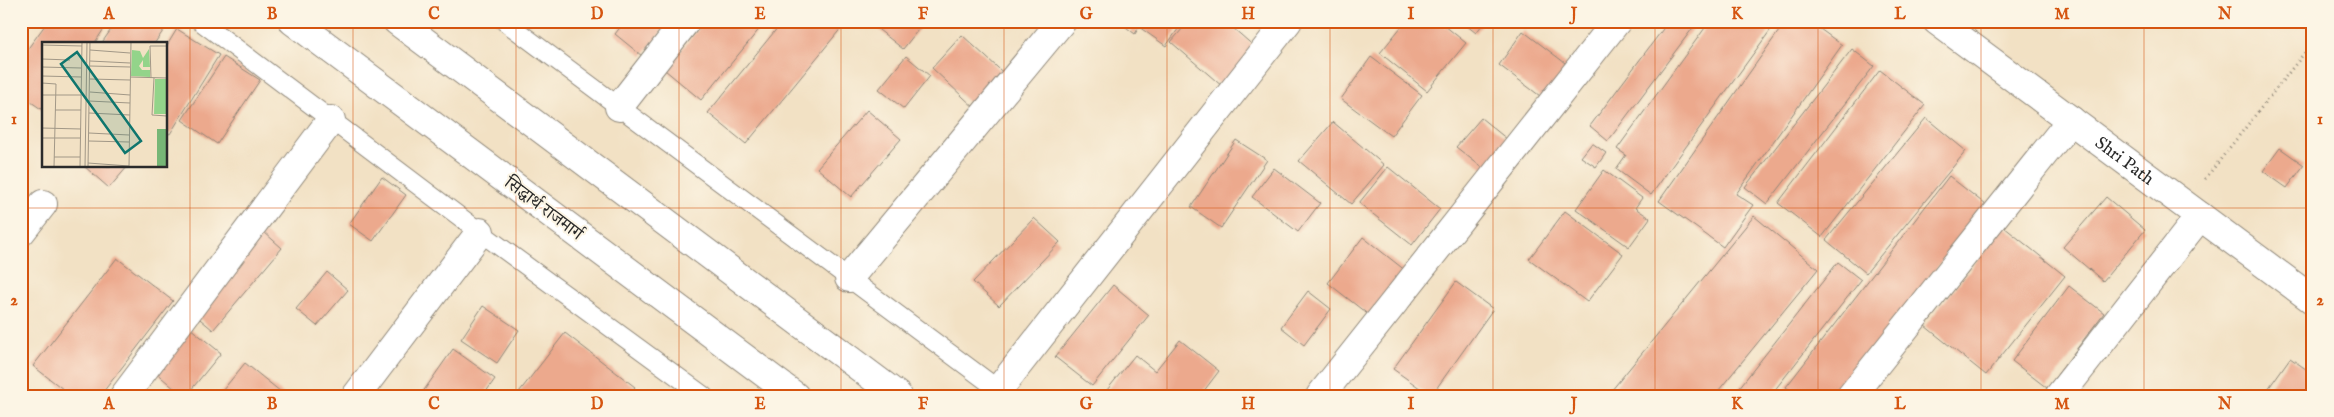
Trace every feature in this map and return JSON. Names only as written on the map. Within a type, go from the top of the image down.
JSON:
[{"type":"main road","name":"सिद्धार्थ राजमार्ग","points":[[292,21],[795,396]]},
{"type":"main road","points":[[397,21],[898,396]]},
{"type":"main road","points":[[619,107],[686,21]]},
{"type":"main road","points":[[850,278],[1062,21]]},
{"type":"main road","points":[[1003,393],[1288,21]]},
{"type":"main road","points":[[1320,396],[1616,21]]},
{"type":"main road","name":"Shri Path","points":[[1937,21],[2313,300]]},
{"type":"main road","points":[[124,396],[331,120]]},
{"type":"main road","points":[[1850,396],[2071,120]]},
{"type":"main road","points":[[21,232],[43,204]]},
{"type":"main road","points":[[2059,396],[2192,210]]},
{"type":"main road","points":[[356,396],[480,232]]},
{"type":"lane","points":[[200,21],[480,232],[704,396]]},
{"type":"lane","points":[[504,21],[1003,393]]},
{"type":"path","points":[[2192,210],[2313,42]]},
{"type":"building","points":[[48,21],[109,21],[95,42],[42,42],[42,110],[21,95],[21,58]]},
{"type":"building","points":[[117,21],[165,21],[168,24],[155,42],[102,42]]},
{"type":"building","points":[[625,21],[670,21],[642,56],[615,34]]},
{"type":"building","points":[[705,21],[766,21],[701,100],[665,70]]},
{"type":"building","points":[[783,21],[847,21],[746,144],[708,113]]},
{"type":"building","points":[[878,21],[925,21],[903,49],[874,26]]},
{"type":"building","points":[[1118,21],[1176,21],[1181,25],[1166,46],[1139,27],[1135,34]]},
{"type":"building","points":[[1189,21],[1225,21],[1256,48],[1223,87],[1171,42]]},
{"type":"building","points":[[1406,21],[1439,21],[1466,43],[1427,91],[1380,53]]},
{"type":"building","points":[[1461,21],[1485,21],[1476,33]]},
{"type":"building","points":[[1669,21],[1698,21],[1608,141],[1590,126]]},
{"type":"building","points":[[1710,21],[1777,21],[1651,195],[1616,169],[1626,155],[1617,149]]},
{"type":"building","points":[[1786,21],[1809,21],[1842,45],[1736,194],[1753,205],[1723,247],[1659,201]]},
{"type":"building","points":[[177,29],[219,55],[170,134],[168,133],[168,44]]},
{"type":"building","points":[[1523,31],[1569,66],[1544,99],[1499,65]]},
{"type":"building","points":[[962,35],[1009,78],[978,111],[932,68]]},
{"type":"building","points":[[1852,49],[1874,66],[1767,204],[1745,187]]},
{"type":"building","points":[[906,56],[930,76],[904,109],[879,89]]},
{"type":"building","points":[[224,57],[260,80],[217,144],[182,120]]},
{"type":"building","points":[[1371,57],[1422,95],[1391,136],[1341,99]]},
{"type":"building","points":[[1880,70],[1925,105],[1822,237],[1778,203]]},
{"type":"building","points":[[21,107],[29,112],[21,124]]},
{"type":"building","points":[[867,110],[901,139],[851,197],[817,168]]},
{"type":"building","points":[[1481,118],[1513,144],[1489,173],[1456,147]]},
{"type":"building","points":[[1926,118],[1966,151],[1866,273],[1826,240]]},
{"type":"building","points":[[1333,122],[1384,165],[1351,204],[1299,161]]},
{"type":"building","points":[[1236,140],[1267,160],[1221,228],[1191,207]]},
{"type":"building","points":[[1592,143],[1606,153],[1596,167],[1581,157]]},
{"type":"building","points":[[2280,148],[2304,165],[2287,188],[2263,171]]},
{"type":"building","points":[[1388,167],[1440,209],[1412,245],[1359,203]]},
{"type":"building","points":[[86,168],[126,168],[109,188]]},
{"type":"building","points":[[1274,168],[1320,203],[1298,232],[1252,197]]},
{"type":"building","points":[[1604,170],[1642,198],[1635,208],[1650,218],[1629,247],[1576,209]]},
{"type":"building","points":[[1949,176],[1986,205],[1837,396],[1797,396],[1786,387]]},
{"type":"building","points":[[382,177],[406,195],[373,241],[349,224]]},
{"type":"building","points":[[2106,197],[2145,230],[2103,281],[2063,247]]},
{"type":"building","points":[[1565,211],[1623,254],[1587,302],[1529,259]]},
{"type":"building","points":[[1754,216],[1818,269],[1714,396],[1607,396]]},
{"type":"building","points":[[1034,218],[1060,242],[999,306],[973,282]]},
{"type":"building","points":[[2004,227],[2065,276],[1986,375],[1925,326]]},
{"type":"building","points":[[264,232],[282,248],[213,330],[194,314]]},
{"type":"building","points":[[1363,237],[1406,271],[1370,316],[1328,283]]},
{"type":"building","points":[[117,258],[173,301],[100,396],[72,396],[33,366]]},
{"type":"building","points":[[1838,262],[1861,280],[1770,396],[1739,396],[1735,393]]},
{"type":"building","points":[[327,272],[348,290],[317,326],[296,309]]},
{"type":"building","points":[[1456,282],[1493,309],[1431,396],[1393,369]]},
{"type":"building","points":[[1113,285],[1149,315],[1092,386],[1055,357]]},
{"type":"building","points":[[2069,286],[2104,313],[2047,388],[2012,361]]},
{"type":"building","points":[[1308,291],[1331,309],[1304,345],[1281,327]]},
{"type":"building","points":[[483,306],[519,330],[497,363],[461,339]]},
{"type":"building","points":[[190,328],[221,353],[186,396],[183,396],[154,371]]},
{"type":"building","points":[[565,333],[635,387],[628,396],[516,396]]},
{"type":"building","points":[[1180,340],[1219,371],[1200,396],[1103,395],[1135,355],[1155,371]]},
{"type":"building","points":[[453,349],[495,379],[483,396],[420,396]]},
{"type":"building","points":[[2290,358],[2313,374],[2313,396],[2263,396]]},
{"type":"building","points":[[245,363],[286,396],[218,396]]}]
